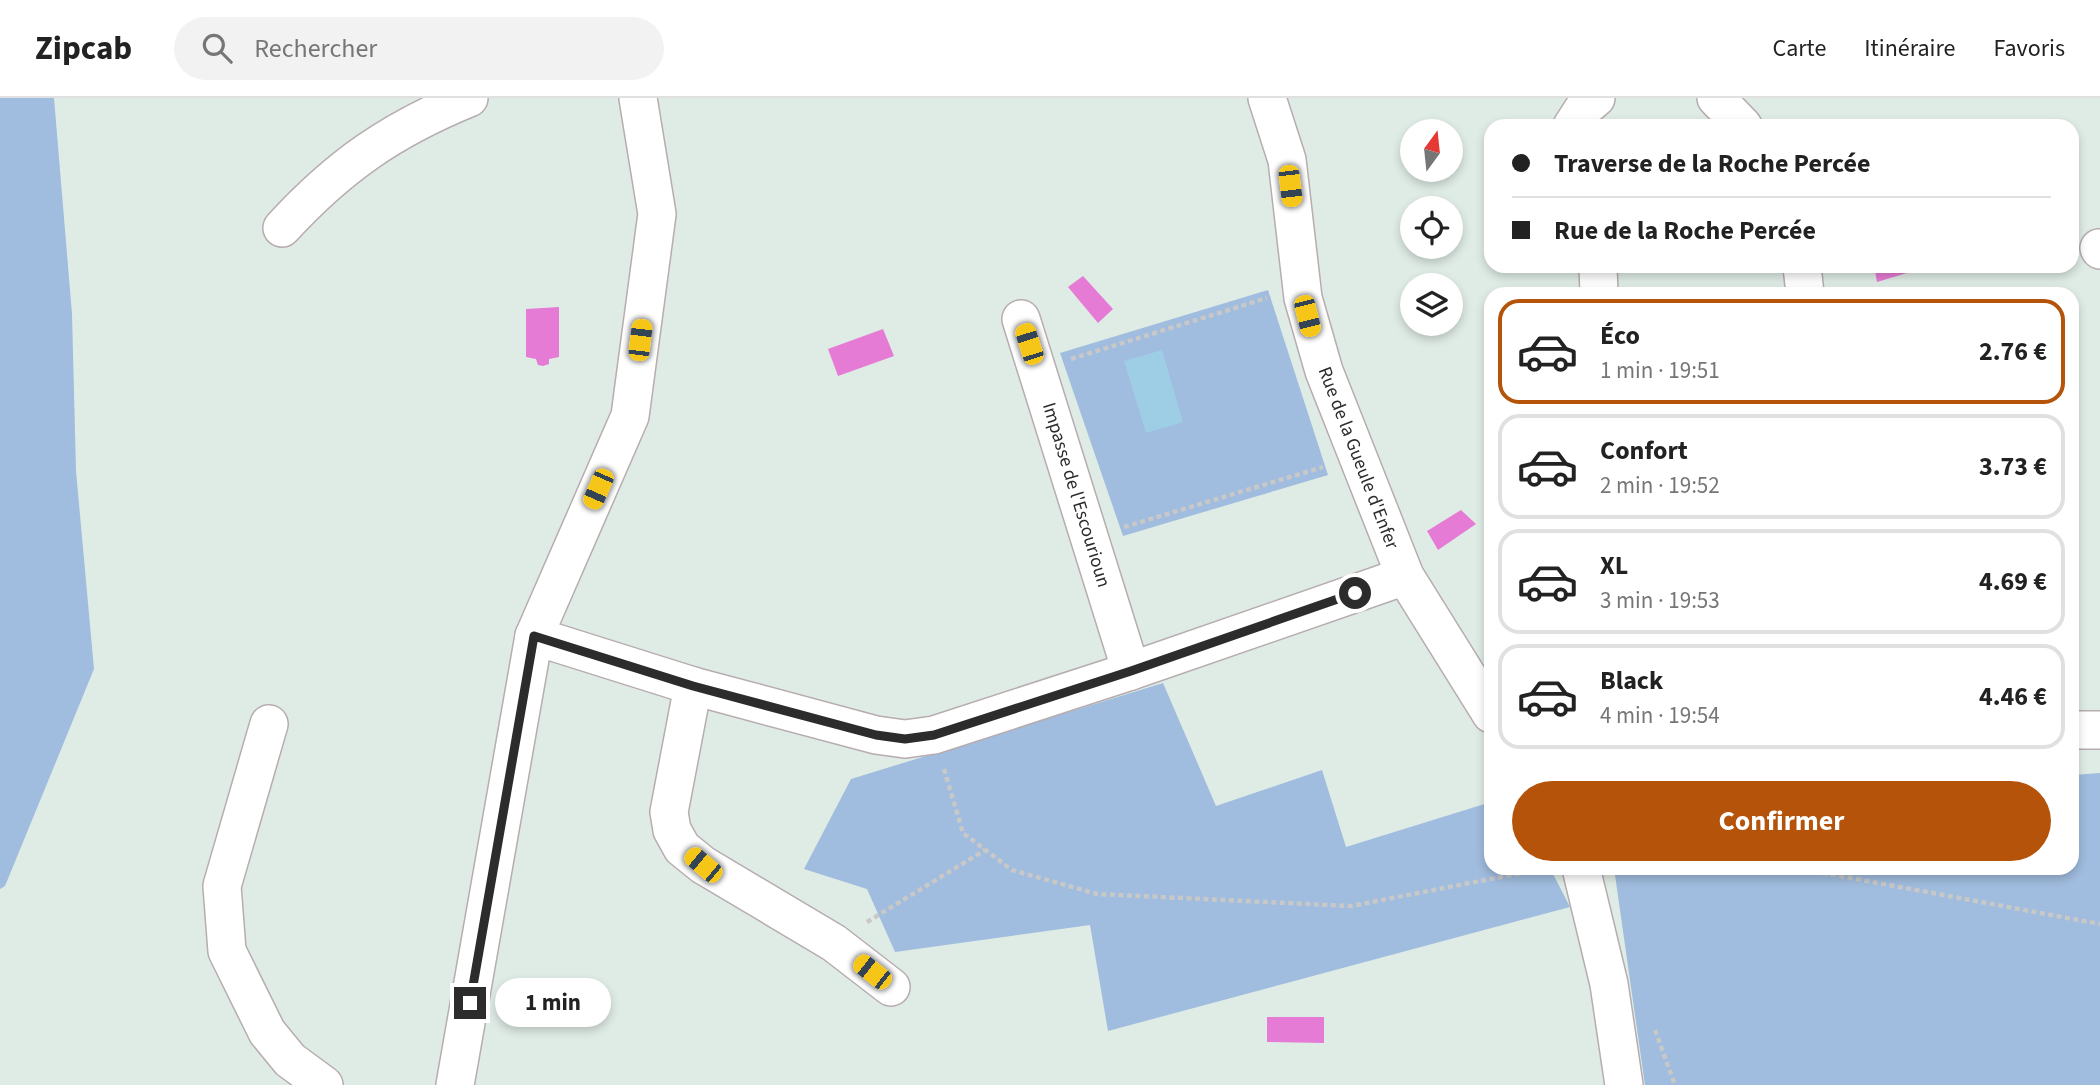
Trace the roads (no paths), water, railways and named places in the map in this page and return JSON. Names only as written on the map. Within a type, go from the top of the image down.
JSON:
[{"type":"street","points":[[282,228],[316,191],[370,148],[436,112],[469,98]]},
{"type":"street","points":[[455,1085],[534,636],[630,416],[657,214],[638,98]]},
{"type":"street","points":[[1577,119],[1596,98]]},
{"type":"street","points":[[1716,98],[1736,119]]},
{"type":"street","name":"Rue de la Gueule d'Enfer","points":[[1278,99],[1301,288],[1324,372],[1405,576],[1484,703]]},
{"type":"street","name":"Impasse de l'Escourioun","points":[[1021,319],[1131,671]]},
{"type":"street","points":[[534,636],[693,686],[876,735],[905,739],[934,735],[1131,671],[1405,576]]},
{"type":"street","points":[[693,686],[670,812],[672,830],[682,848],[703,865],[834,943],[891,987]]},
{"type":"street","points":[[269,724],[222,886],[226,951],[267,1032],[290,1060],[324,1085]]},
{"type":"street","points":[[2079,730],[2100,730]]},
{"type":"street","points":[[1583,875],[1609,984],[1624,1085]]}]
